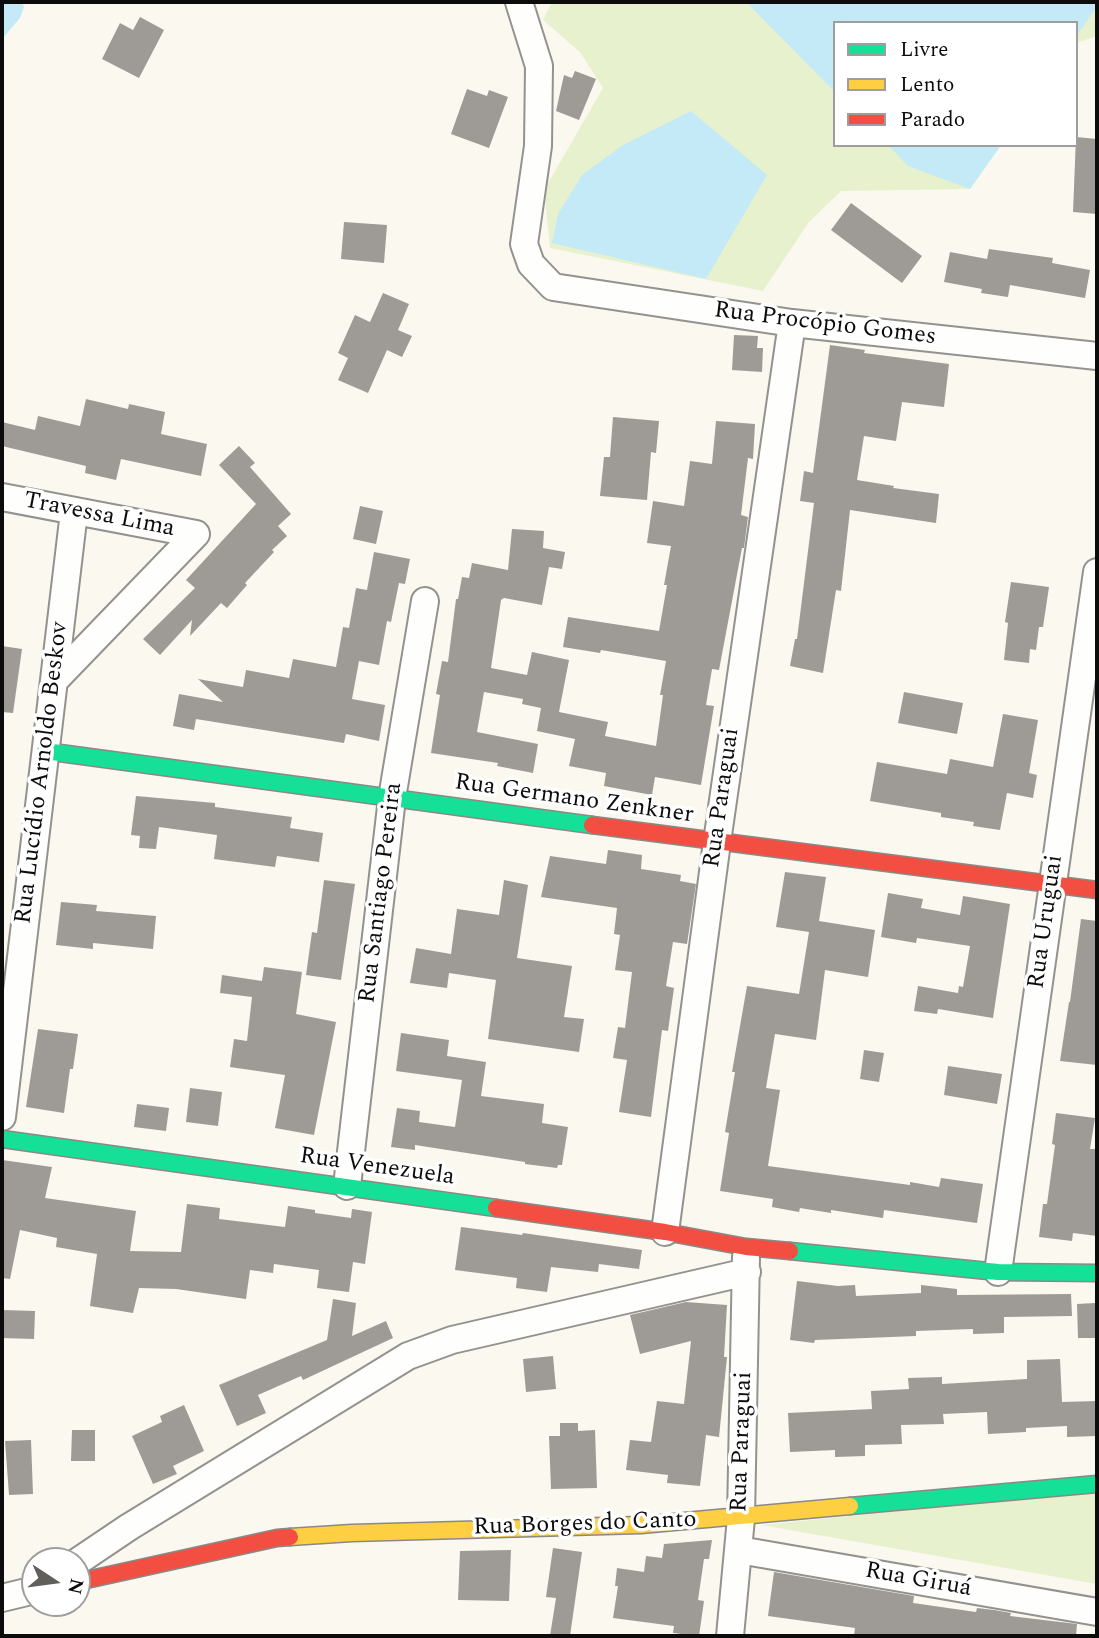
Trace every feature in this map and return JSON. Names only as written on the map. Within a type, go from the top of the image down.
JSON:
[{"type":"street","name":"Rua Procópio Gomes","points":[[519,2],[539,66],[538,146],[524,244],[531,264],[553,287],[792,323],[1097,356]]},
{"type":"street","name":"Rua Paraguai","points":[[665,1232],[717,842],[792,323]]},
{"type":"street","name":"Travessa Lima","points":[[2,497],[196,534],[54,681]]},
{"type":"street","name":"Rua Lucídio Arnoldo Beskov","points":[[2,1117],[74,512]]},
{"type":"street","name":"Rua Uruguai","points":[[998,1272],[1097,572]]},
{"type":"street","name":"Rua Santiago Pereira","points":[[347,1186],[392,798],[425,601]]},
{"type":"street","name":"Rua Germano Zenkner","points":[[45,751],[717,842],[1097,890]]},
{"type":"street","name":"Rua Venezuela","points":[[2,1139],[665,1232],[747,1259],[998,1272],[1097,1273]]},
{"type":"street","name":"Rua Paraguai","points":[[730,1636],[741,1518],[747,1259]]},
{"type":"street","points":[[91,1552],[408,1356],[452,1340],[747,1259]]},
{"type":"street","name":"Rua Borges do Canto","points":[[91,1578],[277,1538],[352,1533],[641,1525],[1097,1484]]},
{"type":"street","name":"Rua Giruá","points":[[739,1549],[1097,1612]]},
{"type":"street","points":[[2,1598],[21,1594]]},
{"type":"green space","points":[[552,2],[1097,2],[1097,36],[1078,42],[1078,21],[833,21],[833,147],[1000,147],[970,189],[841,191],[809,222],[763,291],[550,248],[544,190],[603,88],[580,52],[543,20]]},
{"type":"green space","points":[[1097,1491],[1097,1584],[761,1525]]},
{"type":"water","points":[[2,2],[22,2],[24,7],[20,18],[2,39]]},
{"type":"water","points":[[746,2],[1097,2],[1078,34],[1078,21],[833,21],[833,90]]},
{"type":"water","points":[[691,111],[767,175],[706,279],[552,243],[558,214],[582,175],[623,145]]},
{"type":"water","points":[[890,147],[1000,147],[970,189],[908,166]]},
{"type":"building","points":[[140,17],[164,30],[139,78],[102,59],[120,23],[133,30]]},
{"type":"building","points":[[575,71],[596,79],[579,120],[556,111],[564,75],[572,78]]},
{"type":"building","points":[[467,89],[487,96],[489,90],[508,97],[489,148],[451,134]]},
{"type":"building","points":[[1078,137],[1097,139],[1097,214],[1073,212]]},
{"type":"building","points":[[851,203],[922,256],[902,283],[831,230]]},
{"type":"building","points":[[344,222],[387,225],[384,263],[341,259]]},
{"type":"building","points":[[989,249],[1053,258],[1052,263],[1090,270],[1085,298],[1010,285],[1008,297],[981,293],[982,289],[944,282],[950,252],[987,259]]},
{"type":"building","points":[[383,293],[409,304],[398,330],[412,336],[402,357],[387,350],[368,393],[338,380],[348,358],[338,353],[355,315],[370,322]]},
{"type":"building","points":[[734,335],[758,336],[757,348],[763,348],[762,372],[732,370]]},
{"type":"building","points":[[830,345],[865,350],[864,353],[949,364],[944,407],[902,402],[896,441],[864,436],[857,480],[939,494],[936,523],[850,510],[841,591],[836,590],[823,673],[790,666],[797,639],[814,503],[800,501],[804,471],[813,473]]},
{"type":"building","points":[[86,399],[128,409],[129,404],[165,412],[161,434],[207,444],[201,476],[121,459],[116,480],[85,473],[86,466],[2,446],[2,422],[35,430],[38,416],[80,426]]},
{"type":"building","points":[[613,417],[659,421],[656,453],[651,452],[647,500],[600,496],[604,457],[610,457]]},
{"type":"building","points":[[716,421],[755,424],[753,459],[748,458],[741,515],[748,517],[744,548],[719,670],[712,669],[706,705],[714,706],[701,785],[655,777],[652,795],[604,786],[606,773],[569,766],[575,739],[537,731],[541,708],[522,704],[523,699],[484,692],[477,732],[538,744],[533,773],[497,766],[498,763],[431,753],[440,695],[436,694],[442,661],[448,662],[456,599],[462,577],[469,578],[472,563],[508,570],[512,529],[544,531],[543,548],[565,552],[562,569],[549,567],[542,605],[504,598],[501,600],[491,668],[527,675],[532,652],[569,660],[559,712],[608,722],[605,736],[656,746],[666,661],[601,650],[600,653],[563,647],[568,617],[659,631],[671,546],[647,543],[653,501],[684,506],[690,461],[712,464]]},
{"type":"building","points":[[239,446],[255,463],[250,467],[291,514],[278,526],[287,536],[272,550],[274,552],[245,583],[247,585],[227,608],[221,603],[190,636],[192,620],[160,655],[143,639],[195,588],[186,580],[256,504],[219,465]]},
{"type":"building","points":[[360,506],[383,511],[376,544],[353,539]]},
{"type":"building","points":[[374,552],[410,559],[405,584],[399,583],[391,622],[387,621],[379,665],[359,661],[352,699],[385,705],[379,741],[346,734],[344,743],[196,719],[194,730],[173,726],[179,694],[223,702],[198,679],[243,687],[246,670],[289,678],[293,659],[336,667],[343,627],[349,628],[356,588],[367,590]]},
{"type":"building","points":[[1011,582],[1049,587],[1043,627],[1039,627],[1036,650],[1030,649],[1029,663],[1004,660],[1008,623],[1005,622]]},
{"type":"building","points":[[2,646],[22,649],[13,713],[2,712]]},
{"type":"building","points":[[904,692],[963,703],[957,734],[898,723]]},
{"type":"building","points":[[1003,714],[1038,720],[1029,773],[1037,775],[1033,798],[1007,793],[1000,830],[973,826],[974,822],[941,817],[941,813],[870,801],[877,762],[947,774],[950,759],[993,767]]},
{"type":"building","points":[[136,796],[215,803],[215,807],[292,817],[290,828],[323,833],[319,862],[277,856],[275,867],[214,859],[217,835],[159,827],[156,849],[139,848],[140,836],[131,835]]},
{"type":"building","points":[[608,850],[642,855],[641,869],[681,875],[680,881],[696,884],[687,944],[673,942],[666,986],[674,988],[668,1031],[662,1030],[651,1117],[619,1112],[627,1060],[613,1058],[618,1027],[625,1028],[632,972],[615,970],[620,935],[614,934],[617,908],[541,897],[550,856],[606,864]]},
{"type":"building","points":[[785,872],[826,877],[819,921],[875,930],[868,977],[825,970],[816,1040],[775,1034],[766,1088],[780,1090],[768,1166],[910,1185],[910,1182],[939,1187],[941,1178],[983,1184],[977,1223],[884,1210],[883,1218],[831,1210],[831,1213],[800,1208],[799,1212],[772,1207],[773,1199],[720,1191],[729,1133],[725,1132],[735,1072],[732,1072],[747,986],[799,994],[809,932],[776,927]]},
{"type":"building","points":[[324,880],[355,884],[341,980],[306,975],[312,932],[317,933]]},
{"type":"building","points":[[504,880],[528,885],[517,958],[572,966],[564,1017],[584,1019],[579,1052],[488,1039],[496,980],[449,973],[447,988],[410,983],[416,948],[451,954],[457,909],[499,915]]},
{"type":"building","points":[[888,893],[923,899],[921,908],[960,915],[963,896],[1010,904],[993,1018],[938,1009],[937,1014],[914,1011],[918,986],[958,993],[959,986],[963,987],[970,946],[917,938],[916,943],[881,937]]},
{"type":"building","points":[[61,902],[97,905],[96,911],[156,916],[153,949],[93,943],[93,949],[56,945]]},
{"type":"building","points":[[1081,919],[1097,921],[1097,1065],[1060,1061]]},
{"type":"building","points":[[264,967],[302,972],[296,1014],[336,1022],[314,1135],[275,1128],[285,1075],[230,1067],[234,1039],[247,1041],[252,997],[220,993],[222,975],[262,981]]},
{"type":"building","points":[[38,1029],[78,1034],[64,1113],[26,1107]]},
{"type":"building","points":[[401,1033],[449,1040],[447,1056],[486,1062],[481,1096],[544,1104],[542,1123],[568,1127],[562,1165],[557,1168],[525,1164],[415,1145],[415,1150],[391,1147],[397,1108],[420,1111],[419,1122],[455,1127],[462,1080],[396,1071]]},
{"type":"building","points":[[864,1050],[884,1053],[879,1082],[860,1079]]},
{"type":"building","points":[[948,1066],[1002,1074],[997,1104],[944,1095]]},
{"type":"building","points":[[190,1088],[222,1092],[218,1126],[186,1122]]},
{"type":"building","points":[[137,1104],[169,1108],[166,1131],[134,1127]]},
{"type":"building","points":[[1056,1113],[1095,1118],[1090,1149],[1097,1149],[1097,1236],[1073,1233],[1072,1241],[1039,1237],[1043,1204],[1047,1204],[1055,1145],[1052,1144]]},
{"type":"building","points":[[2,1160],[52,1167],[45,1198],[136,1211],[130,1251],[181,1252],[187,1204],[220,1208],[219,1219],[285,1227],[288,1206],[351,1218],[352,1209],[372,1212],[365,1264],[353,1262],[349,1292],[317,1288],[319,1270],[274,1264],[273,1273],[250,1270],[246,1299],[176,1289],[139,1288],[133,1313],[90,1306],[97,1254],[56,1247],[57,1238],[20,1230],[10,1279],[2,1278]]},
{"type":"building","points":[[461,1227],[642,1250],[639,1269],[599,1264],[598,1272],[551,1267],[547,1292],[516,1288],[517,1278],[455,1270]]},
{"type":"building","points":[[797,1281],[838,1286],[855,1285],[856,1296],[921,1293],[921,1285],[957,1289],[957,1295],[1071,1294],[1072,1316],[1004,1317],[1004,1333],[973,1334],[973,1329],[916,1331],[916,1336],[815,1340],[814,1343],[790,1340]]},
{"type":"building","points":[[333,1299],[356,1303],[352,1336],[386,1321],[393,1338],[303,1380],[301,1376],[258,1395],[266,1413],[237,1426],[219,1385],[327,1340]]},
{"type":"building","points":[[686,1302],[727,1305],[724,1357],[727,1357],[719,1437],[706,1435],[700,1486],[667,1483],[668,1475],[626,1470],[630,1440],[651,1442],[657,1401],[684,1404],[691,1341],[640,1354],[630,1315]]},
{"type":"building","points":[[1095,1303],[1096,1338],[1078,1338],[1077,1304]]},
{"type":"building","points":[[2,1310],[35,1311],[34,1339],[2,1338]]},
{"type":"building","points":[[553,1356],[556,1389],[526,1392],[523,1359]]},
{"type":"building","points":[[1060,1359],[1062,1402],[1097,1401],[1097,1436],[1067,1437],[1067,1426],[1026,1428],[1026,1432],[988,1434],[987,1412],[943,1414],[944,1424],[901,1425],[902,1444],[865,1445],[865,1456],[835,1457],[835,1450],[790,1452],[788,1413],[872,1409],[871,1391],[909,1389],[908,1378],[942,1377],[942,1384],[1027,1379],[1027,1360]]},
{"type":"building","points":[[184,1405],[204,1451],[173,1466],[177,1474],[153,1484],[132,1436],[162,1422],[160,1416]]},
{"type":"building","points":[[560,1423],[578,1423],[578,1431],[595,1430],[597,1488],[551,1489],[549,1436],[560,1436]]},
{"type":"building","points":[[72,1430],[95,1430],[95,1461],[71,1461]]},
{"type":"building","points":[[31,1440],[33,1494],[9,1495],[5,1441]]},
{"type":"building","points":[[712,1540],[709,1559],[704,1559],[698,1600],[704,1601],[699,1636],[673,1633],[674,1626],[613,1618],[618,1586],[615,1586],[617,1568],[644,1572],[646,1556],[662,1558],[664,1544]]},
{"type":"building","points":[[553,1548],[582,1552],[570,1636],[550,1636],[556,1598],[546,1597]]},
{"type":"building","points":[[511,1550],[509,1601],[458,1600],[460,1551]]},
{"type":"building","points":[[774,1572],[914,1596],[913,1603],[976,1612],[977,1608],[994,1610],[1011,1613],[1010,1616],[1077,1624],[1076,1636],[854,1635],[855,1628],[768,1616]]},
{"type":"traffic: fast","points":[[45,751],[592,825]]},
{"type":"traffic: fast","points":[[2,1139],[496,1208]]},
{"type":"traffic: fast","points":[[790,1251],[998,1272],[1097,1273]]},
{"type":"traffic: fast","points":[[850,1506],[1097,1484]]},
{"type":"traffic: slow","points":[[290,1537],[641,1525],[850,1506]]},
{"type":"traffic: jam","points":[[592,825],[1097,890]]},
{"type":"traffic: jam","points":[[496,1208],[665,1232],[746,1247],[790,1251]]},
{"type":"traffic: jam","points":[[91,1579],[290,1537]]}]
